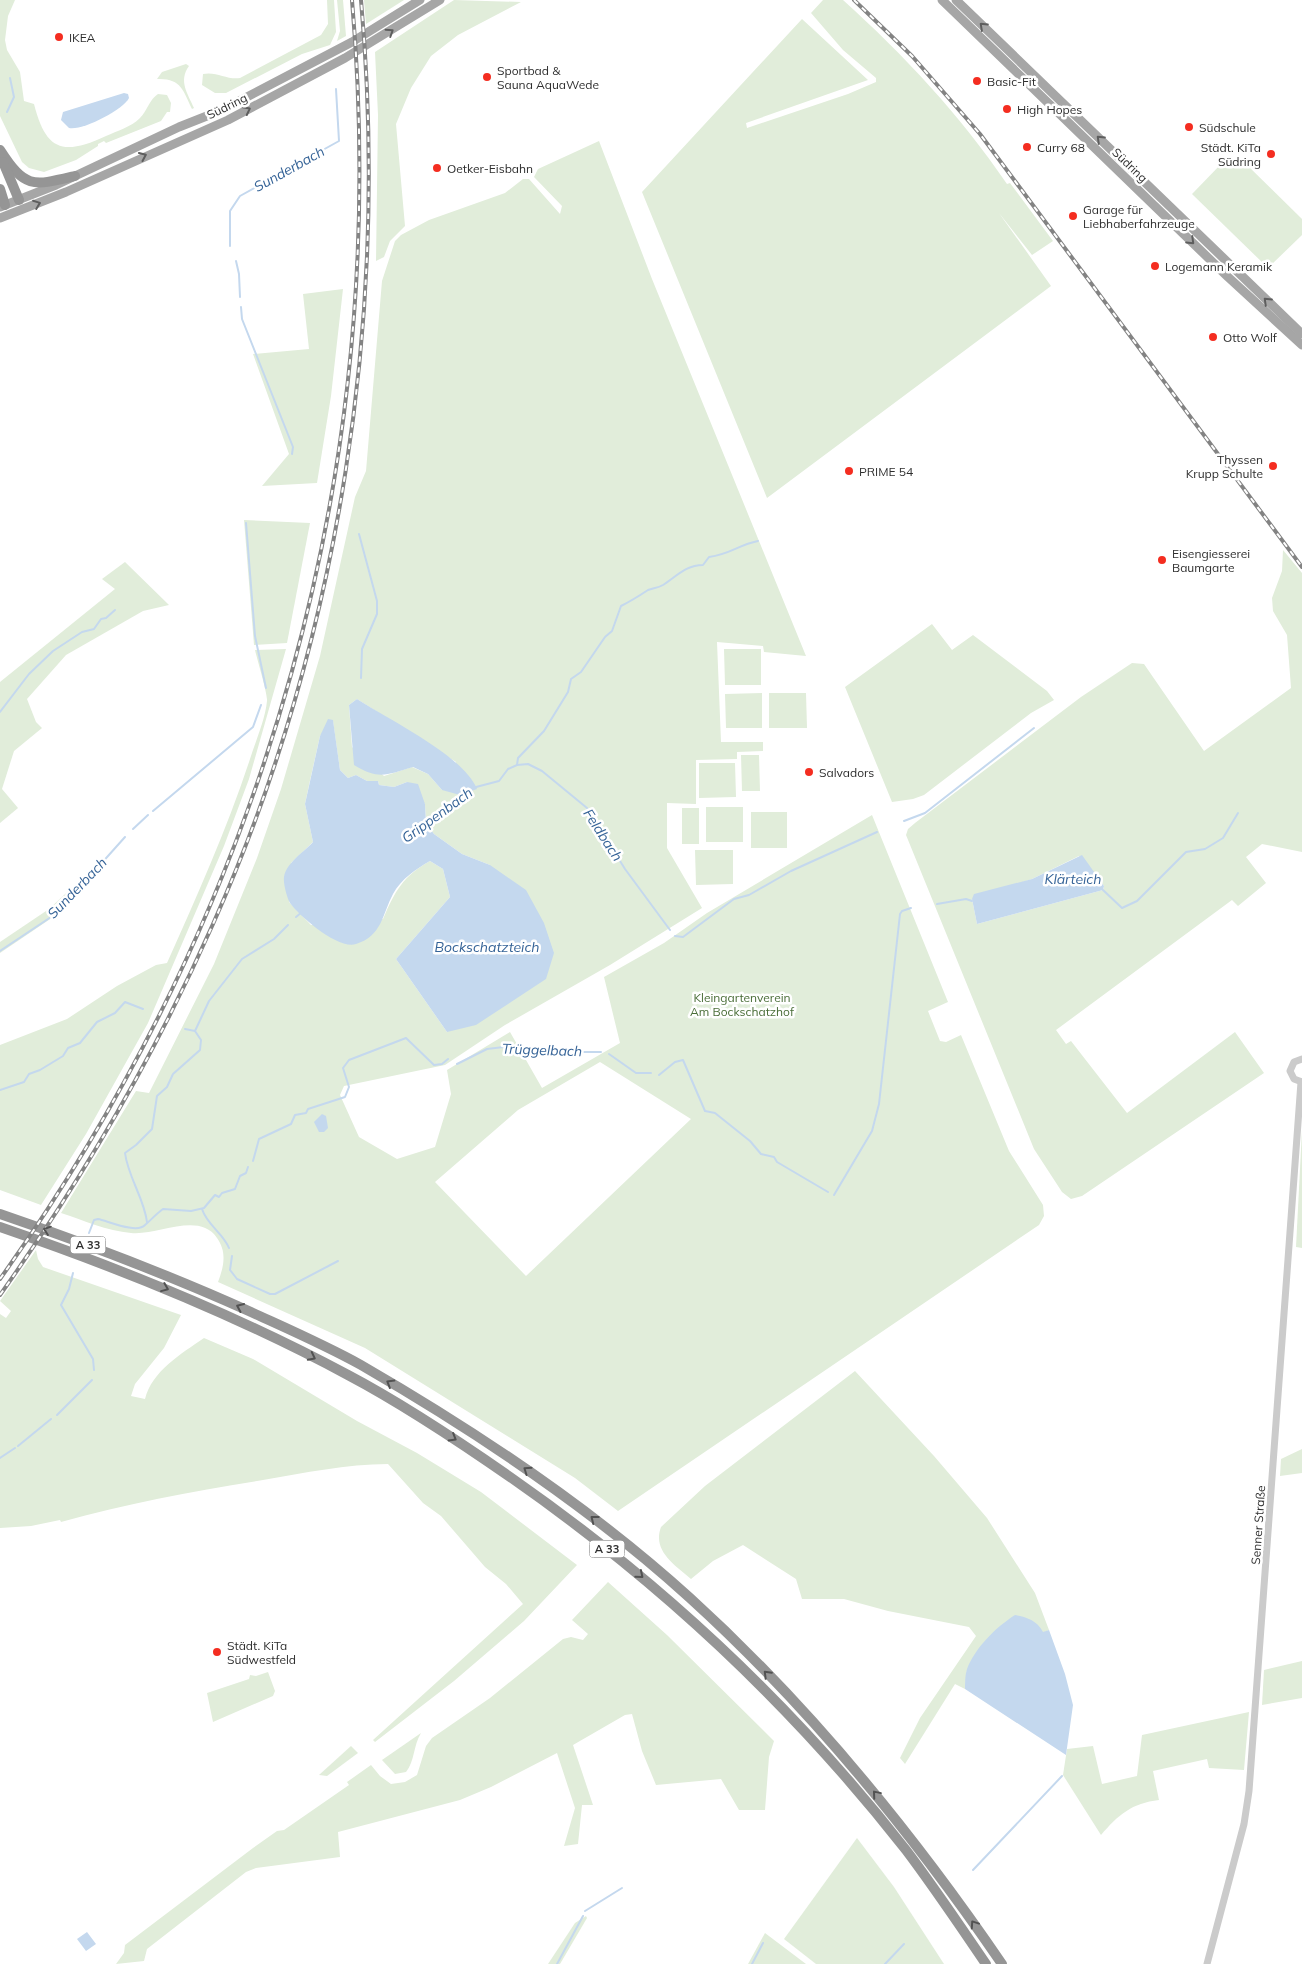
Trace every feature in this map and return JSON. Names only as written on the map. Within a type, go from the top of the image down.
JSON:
[{"type":"highway","points":[[0,150],[16,173],[30,181],[42,183],[75,176]]},
{"type":"highway","points":[[0,150],[19,200]]},
{"type":"highway","points":[[0,189],[2,206]]},
{"type":"highway","name":"A 33","points":[[0,1214],[72,1239],[188,1284],[285,1327],[358,1364],[472,1432],[566,1498],[691,1599],[796,1704],[876,1794],[917,1845],[1002,1964]]},
{"type":"highway","name":"A 33","points":[[0,1228],[120,1270],[278,1339],[351,1376],[464,1444],[557,1510],[683,1612],[743,1667],[786,1712],[867,1802],[907,1852],[986,1964]]},
{"type":"main road","name":"Südring","points":[[2,206],[75,176],[179,127],[222,110],[352,42],[420,0]]},
{"type":"main road","name":"Südring","points":[[0,218],[66,192],[228,120],[345,58],[440,0]]},
{"type":"main road","name":"Südring","points":[[942,0],[1228,277],[1302,345]]},
{"type":"main road","name":"Südring","points":[[956,0],[1302,334]]},
{"type":"main road","points":[[2,206],[15,212],[19,200]]},
{"type":"street","points":[[1301,1082],[1294,1079],[1290,1071],[1294,1062],[1302,1059]]},
{"type":"street","name":"Senner Straße","points":[[1207,1964],[1244,1824],[1249,1791],[1301,1082]]},
{"type":"green space","points":[[0,0],[15,0],[8,16],[5,40],[7,50],[20,72],[24,101],[34,104],[44,132],[58,145],[67,147],[78,146],[128,126],[140,118],[152,99],[158,94],[167,95],[171,103],[170,112],[167,112],[161,121],[106,143],[104,141],[98,144],[98,146],[76,160],[44,172],[29,168],[22,162],[0,116]]},
{"type":"green space","points":[[327,0],[334,0],[336,32],[330,45],[302,54],[226,93],[215,93],[202,85],[203,74],[208,73],[240,78],[321,35],[328,24]]},
{"type":"green space","points":[[337,0],[343,0],[346,36],[337,41],[340,31]]},
{"type":"green space","points":[[364,0],[404,0],[366,24]]},
{"type":"green space","points":[[454,0],[521,2],[458,35],[431,56],[411,88],[396,124],[405,226],[390,241],[384,257],[376,261],[378,115],[375,52]]},
{"type":"green space","points":[[823,0],[843,0],[888,43],[931,87],[970,134],[1007,184],[1010,183],[1053,241],[1032,255],[999,213],[1051,286],[767,498],[642,192],[802,19],[868,80],[746,123],[747,128],[848,94],[876,82],[876,78],[843,50],[811,13]]},
{"type":"green space","points":[[186,64],[189,66],[184,82],[194,108],[192,109],[180,86],[165,79],[157,79],[162,72]]},
{"type":"green space","name":"Kleingartenverein Am Bockschatzhof","points":[[599,141],[652,279],[806,656],[764,652],[763,646],[717,642],[721,742],[763,742],[763,751],[737,752],[737,759],[696,760],[696,804],[667,803],[667,848],[702,908],[610,965],[505,1025],[445,1065],[344,1086],[340,1095],[359,1137],[397,1159],[435,1147],[451,1094],[447,1070],[510,1032],[542,1088],[620,1043],[604,977],[664,943],[707,913],[872,815],[948,1002],[928,1011],[940,1041],[946,1042],[961,1035],[1009,1151],[1043,1205],[1044,1216],[1039,1225],[618,1511],[575,1478],[365,1348],[218,1282],[223,1265],[223,1254],[220,1243],[209,1230],[200,1226],[189,1225],[141,1233],[122,1232],[104,1228],[61,1213],[136,1091],[149,1093],[214,964],[257,858],[281,789],[320,656],[355,497],[366,471],[382,281],[395,241],[401,235],[429,220],[505,193],[523,179],[529,179],[560,214],[562,206],[534,177],[538,169]],"holes":[[[357,699],[456,762],[442,790],[428,774],[412,767],[384,776],[352,747],[349,705]],[[333,721],[340,770],[348,778],[356,775],[367,781],[378,781],[379,785],[394,787],[407,782],[425,804],[426,823],[434,834],[462,854],[490,865],[447,1032],[396,959],[450,897],[443,869],[430,861],[413,872],[396,892],[383,919],[311,925],[289,902],[291,863],[313,842],[305,804],[320,736]],[[600,1062],[691,1119],[526,1276],[435,1182],[518,1110]]]},
{"type":"green space","points":[[1223,162],[1244,162],[1302,219],[1302,235],[1268,268],[1192,194]]},
{"type":"green space","points":[[343,289],[331,396],[317,483],[262,486],[289,454],[253,354],[309,349],[303,294]]},
{"type":"green space","points":[[244,520],[310,523],[287,643],[254,645]]},
{"type":"green space","points":[[1283,550],[1302,573],[1302,852],[1262,844],[1246,857],[1266,883],[1238,906],[1232,900],[1056,1030],[1066,1044],[1071,1041],[1127,1113],[1235,1032],[1264,1073],[1082,1196],[1071,1199],[1062,1192],[1034,1149],[906,835],[908,829],[1081,697],[1132,663],[1144,664],[1204,751],[1291,688],[1287,635],[1273,611],[1272,598],[1282,571]],"holes":[[[1079,856],[1104,886],[1103,890],[977,924],[972,899],[1032,879]]]},
{"type":"green space","points":[[125,562],[169,605],[143,611],[66,655],[27,699],[36,722],[42,728],[14,751],[2,789],[18,808],[0,823],[0,682],[115,589],[102,579]]},
{"type":"green space","points":[[932,624],[952,650],[973,635],[1047,691],[1054,700],[1031,713],[924,795],[913,799],[892,802],[845,687]]},
{"type":"green space","points":[[286,649],[249,779],[224,846],[148,1023],[86,1134],[41,1205],[0,1190],[0,1045],[67,1019],[117,986],[156,965],[167,963],[222,837],[262,723],[267,697],[255,650]]},
{"type":"green space","points":[[724,649],[761,649],[761,685],[725,685]]},
{"type":"green space","points":[[762,693],[762,728],[726,728],[725,694]]},
{"type":"green space","points":[[769,693],[806,693],[807,728],[769,728]]},
{"type":"green space","points":[[741,755],[759,755],[760,791],[742,791]]},
{"type":"green space","points":[[699,763],[735,763],[736,797],[699,798]]},
{"type":"green space","points":[[706,807],[743,807],[743,842],[706,842]]},
{"type":"green space","points":[[682,808],[699,808],[699,844],[682,844]]},
{"type":"green space","points":[[751,812],[787,812],[787,848],[751,848]]},
{"type":"green space","points":[[695,850],[733,850],[733,884],[696,885]]},
{"type":"green space","points":[[92,869],[96,876],[65,909],[0,953],[0,942],[49,909]]},
{"type":"green space","points":[[1302,1130],[1302,1248],[1296,1247]]},
{"type":"green space","points":[[36,1250],[38,1259],[43,1267],[181,1315],[164,1348],[135,1384],[131,1396],[145,1399],[154,1380],[168,1364],[204,1338],[253,1359],[357,1421],[417,1453],[481,1492],[577,1565],[524,1621],[454,1681],[375,1742],[373,1740],[523,1604],[506,1584],[485,1567],[441,1516],[423,1503],[388,1464],[341,1467],[310,1472],[162,1498],[61,1522],[60,1520],[31,1526],[0,1528],[0,1314],[6,1318],[11,1311],[0,1301]]},
{"type":"green space","points":[[855,1371],[934,1456],[987,1518],[1035,1593],[1049,1630],[967,1670],[965,1689],[955,1684],[905,1764],[900,1758],[920,1718],[976,1636],[969,1627],[888,1611],[844,1599],[802,1599],[796,1579],[743,1545],[713,1561],[691,1579],[667,1557],[662,1550],[659,1536],[661,1527],[705,1486]]},
{"type":"green space","points":[[1302,1449],[1302,1473],[1280,1476],[1281,1459]]},
{"type":"green space","points":[[608,1582],[667,1635],[774,1741],[769,1757],[765,1810],[739,1810],[721,1779],[656,1785],[642,1751],[632,1714],[625,1715],[573,1745],[593,1805],[582,1805],[578,1844],[564,1846],[575,1808],[557,1753],[491,1787],[460,1800],[338,1832],[340,1857],[256,1868],[246,1872],[147,1949],[144,1961],[116,1964],[124,1953],[125,1945],[253,1848],[277,1831],[284,1830],[349,1785],[347,1782],[371,1765],[380,1776],[391,1784],[405,1782],[417,1775],[426,1746],[432,1738],[490,1698],[563,1639],[571,1637],[583,1640],[588,1634],[572,1620]]},
{"type":"green space","points":[[1302,1661],[1302,1698],[1262,1705],[1264,1670]]},
{"type":"green space","points":[[268,1672],[275,1691],[273,1696],[213,1722],[207,1693],[249,1679],[250,1675],[256,1676]]},
{"type":"green space","points":[[1249,1712],[1244,1770],[1209,1768],[1207,1759],[1153,1771],[1159,1800],[1141,1804],[1126,1811],[1101,1835],[1063,1775],[1067,1749],[1093,1746],[1102,1784],[1137,1776],[1142,1735]]},
{"type":"green space","points":[[421,1733],[409,1768],[406,1772],[395,1774],[382,1760]]},
{"type":"green space","points":[[351,1746],[358,1753],[327,1776],[319,1775]]},
{"type":"green space","points":[[857,1838],[894,1887],[944,1964],[816,1964],[784,1939]]},
{"type":"green space","points":[[586,1916],[587,1918],[560,1964],[548,1964],[575,1923]]},
{"type":"green space","points":[[765,1933],[806,1964],[748,1964]]},
{"type":"water","points":[[124,93],[128,94],[129,98],[125,103],[102,119],[75,128],[69,128],[61,120],[63,112]]},
{"type":"water","points":[[357,699],[441,751],[469,776],[477,789],[460,795],[442,790],[428,774],[413,767],[383,775],[370,773],[354,765],[349,705]]},
{"type":"water","name":"Bockschatzteich","points":[[328,719],[333,720],[340,770],[348,778],[356,775],[367,781],[378,781],[379,785],[394,787],[407,782],[418,784],[425,804],[426,823],[434,834],[462,854],[490,865],[526,890],[544,923],[554,953],[546,979],[476,1025],[447,1032],[396,959],[450,897],[443,869],[430,861],[409,875],[393,894],[376,930],[371,936],[356,944],[349,945],[340,942],[320,931],[302,916],[289,901],[284,883],[285,872],[292,862],[313,842],[305,804],[320,736]]},
{"type":"water","name":"Klärteich","points":[[1082,855],[1104,886],[1103,890],[977,924],[972,899],[974,894],[1032,879]]},
{"type":"water","points":[[322,1114],[326,1116],[328,1128],[324,1132],[319,1132],[314,1122]]},
{"type":"water","points":[[1015,1615],[1034,1622],[1043,1632],[1049,1630],[1065,1674],[1073,1705],[1066,1755],[965,1689],[965,1676],[975,1653],[994,1632]]},
{"type":"water","points":[[87,1932],[96,1944],[86,1951],[77,1939]]},
{"type":"waterway","points":[[7,112],[14,97],[10,78]]},
{"type":"waterway","name":"Sunderbach","points":[[230,246],[230,211],[240,196],[339,141],[336,89]]},
{"type":"waterway","name":"Sunderbach","points":[[236,261],[239,274],[240,297]]},
{"type":"waterway","name":"Sunderbach","points":[[241,307],[242,319],[293,447],[292,454]]},
{"type":"waterway","name":"Sunderbach","points":[[246,523],[255,636],[266,688]]},
{"type":"waterway","points":[[359,534],[377,601],[377,614],[362,649],[361,678]]},
{"type":"waterway","name":"Grippenbach","points":[[517,765],[518,758],[544,731],[568,692],[571,679],[581,672],[605,637],[612,631],[621,606],[648,590],[663,585],[687,569],[703,565],[709,557],[758,541]]},
{"type":"waterway","name":"Sunderbach","points":[[0,712],[29,674],[53,651],[82,632],[94,629],[101,619],[106,618],[115,610]]},
{"type":"waterway","name":"Sunderbach","points":[[153,811],[253,727],[261,705]]},
{"type":"waterway","name":"Feldbach","points":[[904,821],[925,813],[1034,728]]},
{"type":"waterway","name":"Feldbach","points":[[476,787],[499,781],[508,769],[517,765],[528,764],[542,771],[587,808],[625,869],[670,930]]},
{"type":"waterway","name":"Grippenbach","points":[[425,823],[472,790]]},
{"type":"waterway","points":[[1103,890],[1122,908],[1137,901],[1186,852],[1205,849],[1223,838],[1238,813]]},
{"type":"waterway","name":"Sunderbach","points":[[133,829],[148,815]]},
{"type":"waterway","name":"Feldbach","points":[[675,936],[683,937],[734,899],[749,895],[791,871],[877,832]]},
{"type":"waterway","name":"Sunderbach","points":[[0,951],[57,913],[125,837]]},
{"type":"waterway","points":[[937,904],[966,899],[972,901]]},
{"type":"waterway","points":[[834,1195],[872,1131],[879,1104],[900,914],[902,911],[911,908]]},
{"type":"waterway","name":"Grippenbach","points":[[296,917],[302,912]]},
{"type":"waterway","name":"Grippenbach","points":[[185,1029],[195,1031],[209,1001],[242,959],[274,939],[288,925]]},
{"type":"waterway","name":"Grippenbach","points":[[0,1090],[24,1082],[29,1074],[40,1070],[63,1056],[68,1048],[80,1043],[97,1022],[115,1013],[125,1002],[143,1009]]},
{"type":"waterway","points":[[147,1222],[143,1204],[129,1171],[125,1153],[152,1129],[157,1096],[167,1087],[173,1074],[200,1050],[201,1040],[195,1031]]},
{"type":"waterway","name":"Trüggelbach","points":[[253,1161],[259,1139],[291,1124],[295,1115],[306,1113],[308,1109],[345,1097],[349,1087],[343,1068],[349,1060],[406,1038],[434,1065],[442,1064],[448,1059]]},
{"type":"waterway","name":"Trüggelbach","points":[[457,1064],[487,1049],[513,1046],[529,1047],[546,1052],[601,1052]]},
{"type":"waterway","points":[[609,1054],[636,1073],[651,1073]]},
{"type":"waterway","points":[[659,1075],[675,1062],[683,1060],[705,1111],[715,1113],[750,1141],[761,1154],[774,1157],[777,1162],[828,1192]]},
{"type":"waterway","name":"Trüggelbach","points":[[89,1233],[94,1220],[98,1219],[129,1228],[136,1228],[145,1225],[163,1209],[191,1211],[204,1208],[215,1195],[219,1197],[222,1193],[235,1189],[240,1176],[246,1173],[248,1167]]},
{"type":"waterway","points":[[202,1209],[207,1220],[229,1248]]},
{"type":"waterway","points":[[232,1256],[230,1270],[237,1279],[270,1294],[275,1294],[338,1261]]},
{"type":"waterway","name":"Trüggelbach","points":[[73,1273],[69,1289],[61,1305],[93,1359],[94,1370]]},
{"type":"waterway","name":"Trüggelbach","points":[[57,1415],[92,1380]]},
{"type":"waterway","name":"Trüggelbach","points":[[18,1446],[51,1419]]},
{"type":"waterway","name":"Trüggelbach","points":[[0,1458],[15,1448]]},
{"type":"waterway","points":[[973,1870],[1062,1776]]},
{"type":"waterway","points":[[585,1911],[622,1888]]},
{"type":"waterway","points":[[557,1964],[583,1916]]},
{"type":"waterway","points":[[752,1964],[763,1943]]},
{"type":"waterway","points":[[885,1964],[904,1944]]},
{"type":"railway","points":[[0,1279],[94,1135],[174,985],[240,830],[292,671],[329,508],[352,342],[359,172],[352,0]]},
{"type":"railway","points":[[0,1295],[89,1161],[142,1068],[191,973],[257,815],[294,703],[323,588],[346,472],[360,354],[368,236],[368,118],[361,0]]},
{"type":"railway","points":[[854,0],[912,56],[980,134],[1302,567]]},
{"type":"place","name":"IKEA","points":[[59,37]]},
{"type":"place","name":"Sportbad & Sauna AquaWede","points":[[487,77]]},
{"type":"place","name":"Basic-Fit","points":[[977,81]]},
{"type":"place","name":"High Hopes","points":[[1007,109]]},
{"type":"place","name":"Südschule","points":[[1189,127]]},
{"type":"place","name":"Curry 68","points":[[1027,147]]},
{"type":"place","name":"Städt. KiTa Südring","points":[[1271,154]]},
{"type":"place","name":"Oetker-Eisbahn","points":[[437,168]]},
{"type":"place","name":"Garage für Liebhaberfahrzeuge","points":[[1073,216]]},
{"type":"place","name":"Logemann Keramik","points":[[1155,266]]},
{"type":"place","name":"Otto Wolf","points":[[1213,337]]},
{"type":"place","name":"Thyssen Krupp Schulte","points":[[1273,466]]},
{"type":"place","name":"PRIME 54","points":[[849,471]]},
{"type":"place","name":"Eisengiesserei Baumgarte","points":[[1162,560]]},
{"type":"place","name":"Salvadors","points":[[809,772]]},
{"type":"place","name":"Städt. KiTa Südwestfeld","points":[[217,1652]]}]
